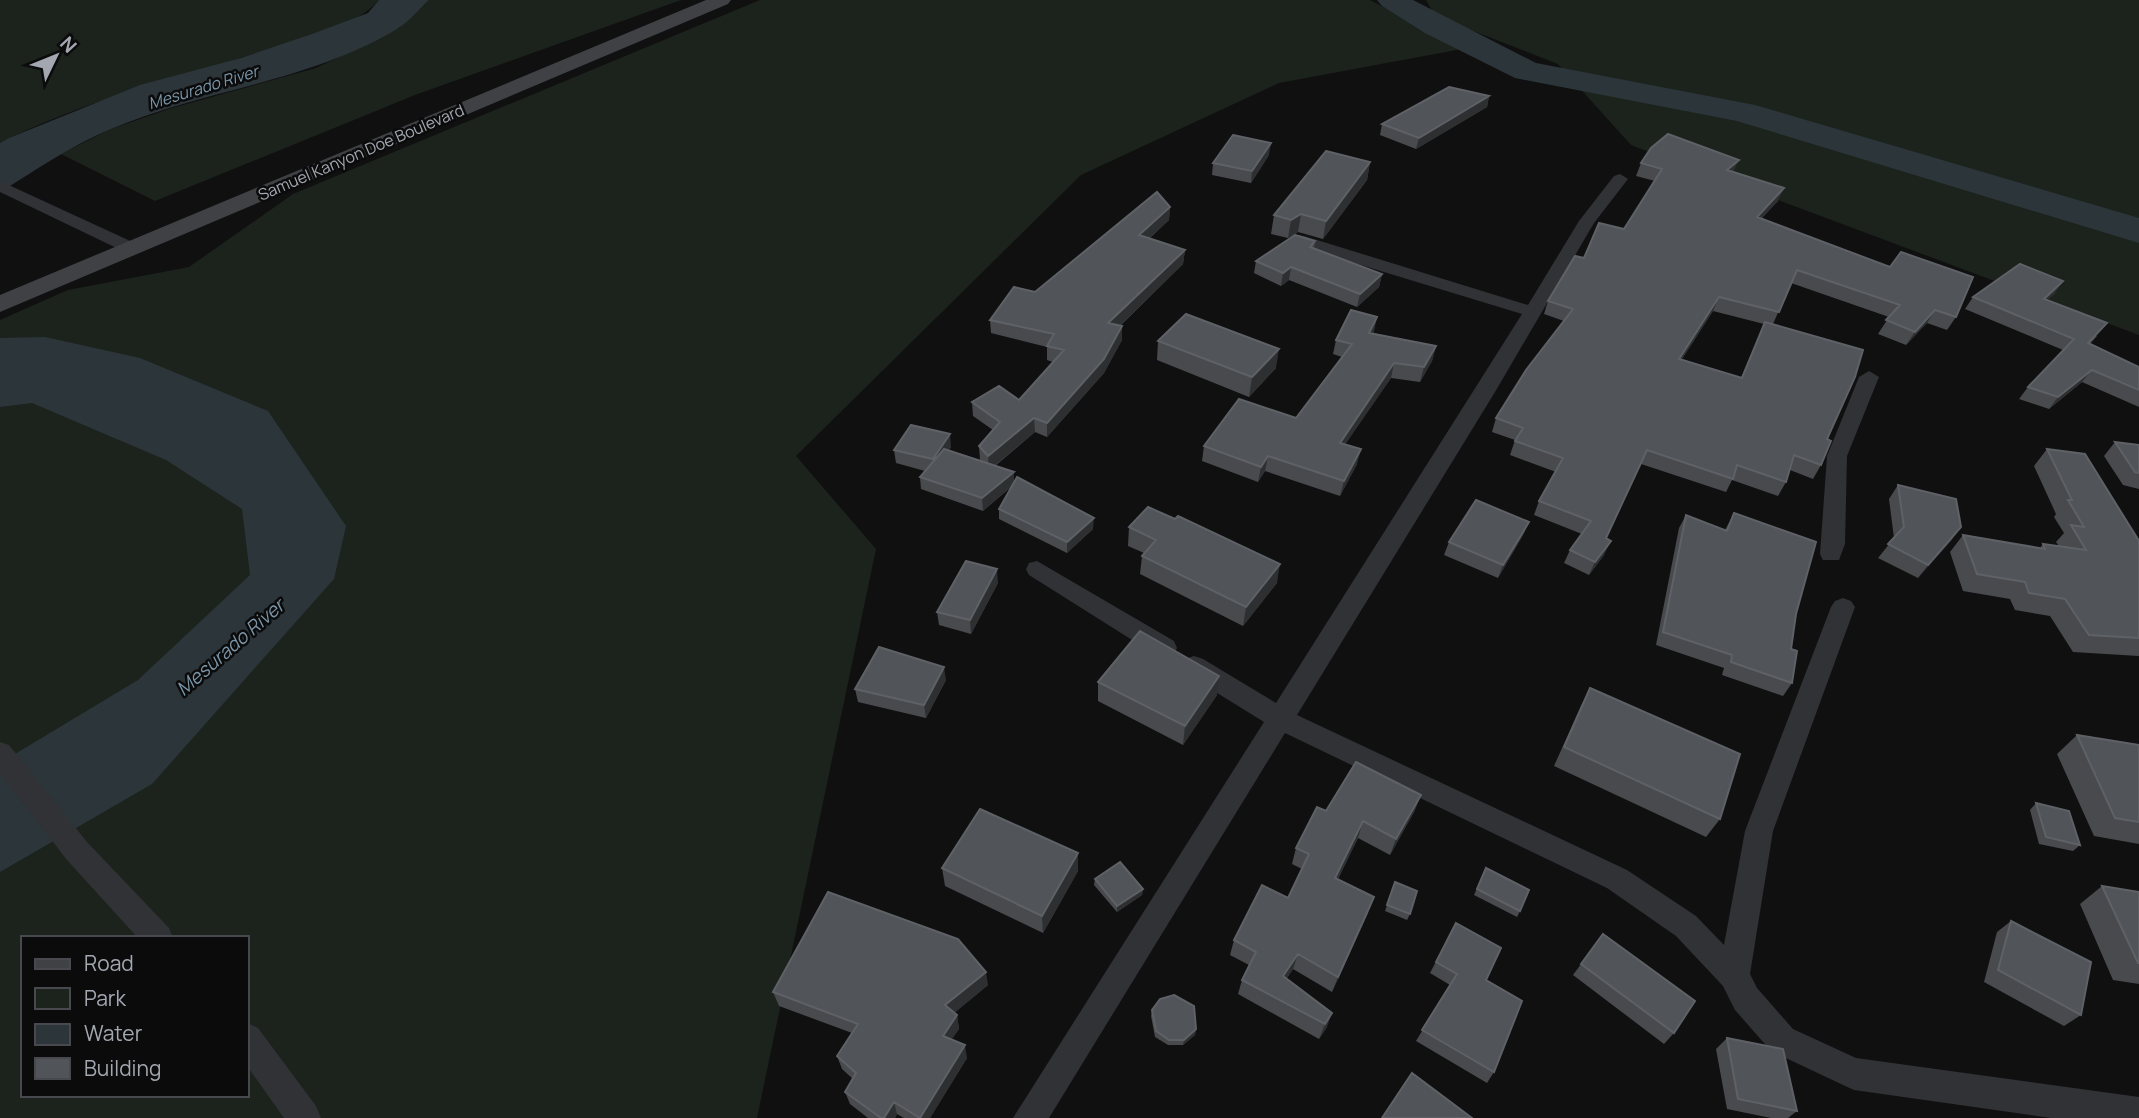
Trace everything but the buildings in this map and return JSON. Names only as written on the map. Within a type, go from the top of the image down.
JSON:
[{"type":"street","name":"Samuel Kanyon Doe Boulevard","points":[[0,304],[722,0]]},
{"type":"street","points":[[1030,1118],[1533,312],[1587,221],[1620,179]]},
{"type":"street","points":[[0,186],[133,249]]},
{"type":"street","points":[[1298,240],[1533,312]]},
{"type":"street","points":[[1831,554],[1835,544],[1838,456],[1870,377]]},
{"type":"street","points":[[1037,569],[1280,719],[1617,879],[1686,926],[1734,976],[1746,999],[1782,1040],[1854,1074],[2139,1114]]},
{"type":"street","points":[[1734,976],[1759,831],[1843,607]]},
{"type":"street","points":[[0,753],[77,852],[156,936]]},
{"type":"street","points":[[248,1040],[304,1118]]},
{"type":"green space","points":[[0,0],[379,0],[358,17],[332,29],[67,113],[0,143]]},
{"type":"green space","points":[[429,0],[681,0],[415,95],[155,201],[61,154],[111,129],[169,109],[316,68],[399,28]]},
{"type":"green space","points":[[760,0],[1370,0],[1462,49],[1279,83],[1081,175],[796,456],[876,549],[757,1118],[0,1118],[0,320],[68,290],[189,267],[293,194]]},
{"type":"green space","points":[[1426,0],[2139,0],[2139,335],[1631,145],[1558,64],[1435,16]]},
{"type":"water","name":"Mesurado River","points":[[379,0],[429,0],[401,26],[363,47],[293,73],[147,115],[111,129],[68,150],[0,192],[0,143],[9,138],[140,85],[241,58],[312,34],[368,13]]},
{"type":"water","name":"Mesurado River","points":[[45,337],[140,358],[268,411],[346,526],[334,579],[152,784],[0,872],[0,763],[138,680],[250,575],[242,509],[166,460],[32,403],[0,407],[0,338]]},
{"type":"waterway","points":[[1392,0],[1436,26],[1527,71],[1743,112],[2139,231]]}]
